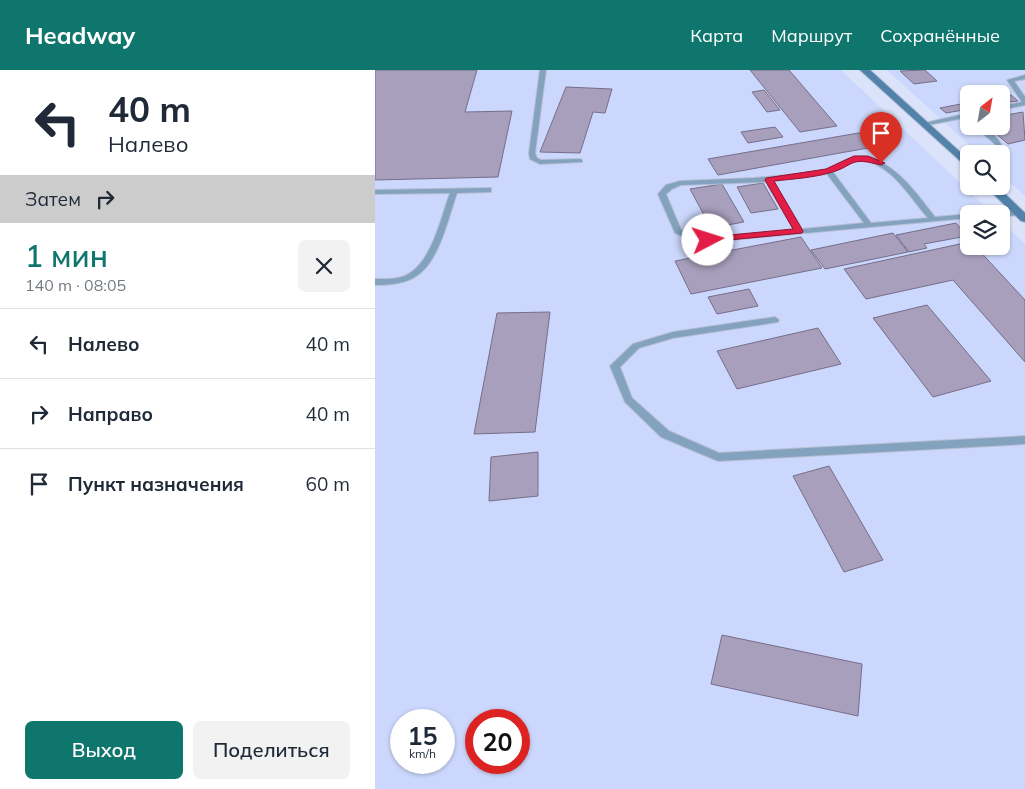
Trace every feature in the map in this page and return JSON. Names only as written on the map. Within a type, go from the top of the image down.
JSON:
[{"type":"street","points":[[865,70],[960,157]]},
{"type":"street","points":[[1000,195],[1022,216]]},
{"type":"lane","points":[[543,70],[532,153],[533,158],[540,162],[580,161]]},
{"type":"lane","points":[[1010,106],[1025,102],[1022,93],[1010,80],[1025,77]]},
{"type":"lane","points":[[923,124],[960,118]]},
{"type":"lane","points":[[988,135],[999,145]]},
{"type":"lane","points":[[932,218],[889,168],[868,159],[854,158],[828,171],[769,180],[680,183],[669,187],[662,194],[678,232],[708,240],[960,216]]},
{"type":"lane","points":[[828,171],[868,224]]},
{"type":"lane","points":[[769,180],[799,231]]},
{"type":"lane","points":[[375,192],[488,190]]},
{"type":"lane","points":[[375,282],[396,282],[414,275],[430,256],[454,191]]},
{"type":"lane","points":[[775,320],[673,335],[636,346],[615,366],[628,400],[665,434],[718,457],[1025,440]]},
{"type":"shaded area","points":[[375,70],[841,70],[960,183],[960,195],[973,195],[984,205],[960,205],[960,255],[1010,255],[1010,230],[1025,244],[1025,789],[375,789]]},
{"type":"shaded area","points":[[887,70],[1025,70],[1025,196],[1010,182],[1010,145],[969,145]]},
{"type":"building","points":[[375,70],[477,70],[465,112],[512,111],[498,177],[375,180]]},
{"type":"building","points":[[750,70],[789,70],[837,126],[800,132]]},
{"type":"building","points":[[925,70],[937,81],[914,84],[900,71]]},
{"type":"building","points":[[566,87],[612,89],[605,113],[593,112],[580,153],[540,152]]},
{"type":"building","points":[[764,90],[780,110],[767,112],[752,92]]},
{"type":"building","points":[[1011,95],[1018,101],[1010,102]]},
{"type":"building","points":[[960,104],[960,111],[946,113],[940,108]]},
{"type":"building","points":[[1023,112],[1025,140],[1008,144],[998,135],[1010,135],[1010,114]]},
{"type":"building","points":[[775,127],[783,137],[748,143],[741,132]]},
{"type":"building","points":[[876,130],[890,144],[718,175],[708,159]]},
{"type":"building","points":[[763,183],[778,209],[751,213],[737,187]]},
{"type":"building","points":[[722,184],[744,222],[711,228],[690,189]]},
{"type":"building","points":[[956,223],[960,228],[960,237],[924,244],[927,248],[909,252],[896,235]]},
{"type":"building","points":[[893,233],[908,252],[825,269],[811,250]]},
{"type":"building","points":[[801,237],[822,268],[691,294],[675,261]]},
{"type":"building","points":[[960,244],[960,255],[983,255],[1025,300],[1025,362],[953,280],[866,299],[844,269]]},
{"type":"building","points":[[749,289],[758,306],[717,314],[708,297]]},
{"type":"building","points":[[927,305],[991,381],[933,397],[873,318]]},
{"type":"building","points":[[550,312],[535,432],[474,434],[497,313]]},
{"type":"building","points":[[818,328],[841,364],[737,389],[717,351]]},
{"type":"building","points":[[538,452],[538,496],[489,501],[491,457]]},
{"type":"building","points":[[829,466],[883,560],[844,572],[793,476]]},
{"type":"building","points":[[722,635],[862,664],[858,716],[711,684]]},
{"type":"route","points":[[708,240],[799,231],[769,180],[828,171],[854,158],[868,159],[881,163]]}]
